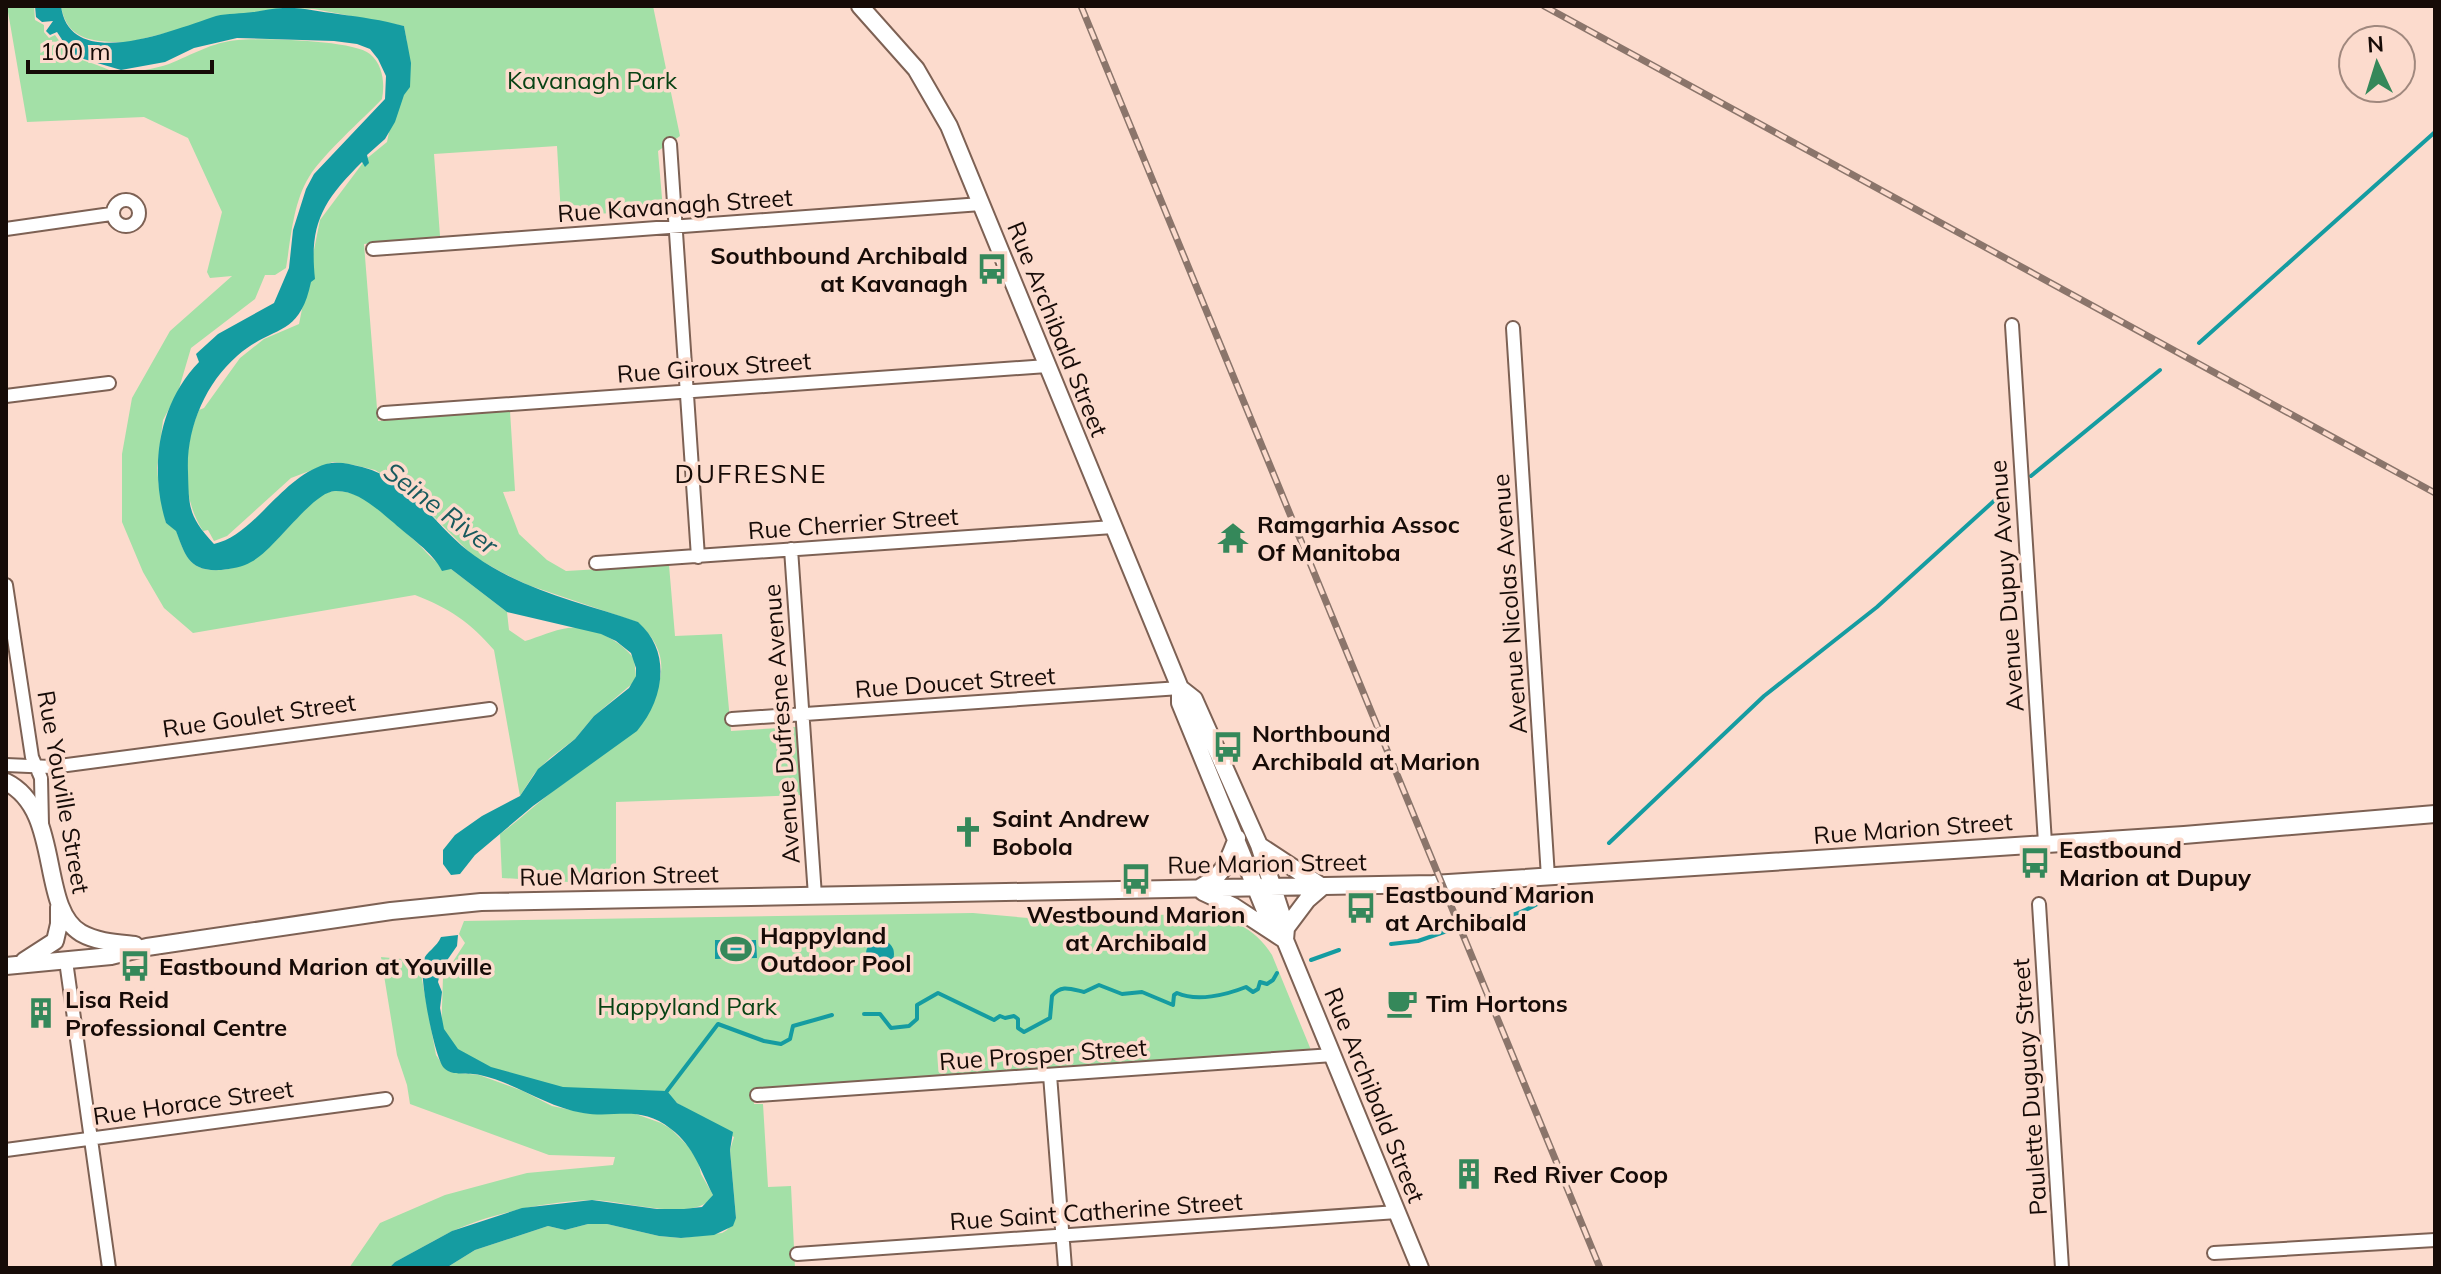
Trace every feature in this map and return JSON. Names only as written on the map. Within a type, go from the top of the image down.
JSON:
[{"type":"main road","name":"Rue Archibald Street","points":[[860,6],[916,69],[949,126],[1180,688],[1180,703],[1237,838],[1265,888],[1420,1268]]},
{"type":"main road","name":"Rue Archibald Street","points":[[1180,688],[1194,699],[1259,845],[1265,888]]},
{"type":"main road","points":[[6,782],[30,804],[42,831]]},
{"type":"main road","name":"Rue Marion Street","points":[[12,965],[111,956],[147,947],[391,911],[481,902],[1322,887],[1548,877],[2435,814]]},
{"type":"main road","name":"Rue Youville Street","points":[[42,831],[59,907],[78,932],[103,941],[147,947]]},
{"type":"main road","points":[[1198,889],[1217,879],[1228,863],[1237,838]]},
{"type":"main road","points":[[1198,889],[1233,906],[1283,937],[1307,900],[1322,887],[1259,845]]},
{"type":"main road","points":[[12,965],[55,941],[59,907]]},
{"type":"street","points":[[670,144],[698,557]]},
{"type":"street","name":"Rue Kavanagh Street","points":[[373,249],[981,204]]},
{"type":"street","points":[[6,229],[111,214]]},
{"type":"street","name":"Avenue Dupuy Avenue","points":[[2012,325],[2045,843]]},
{"type":"street","name":"Avenue Nicolas Avenue","points":[[1513,328],[1548,877]]},
{"type":"street","name":"Rue Giroux Street","points":[[384,413],[1047,366]]},
{"type":"street","points":[[6,396],[109,383]]},
{"type":"street","name":"Rue Cherrier Street","points":[[596,563],[1113,527]]},
{"type":"street","name":"Avenue Dufresne Avenue","points":[[791,549],[815,896]]},
{"type":"street","name":"Rue Youville Street","points":[[6,585],[35,767],[41,778],[42,831]]},
{"type":"street","name":"Rue Doucet Street","points":[[732,719],[1180,688]]},
{"type":"street","name":"Rue Goulet Street","points":[[6,765],[52,767],[490,709]]},
{"type":"street","name":"Paulette Duguay Street","points":[[2039,904],[2062,1268]]},
{"type":"street","points":[[66,961],[109,1268]]},
{"type":"street","name":"Rue Prosper Street","points":[[757,1095],[1333,1055]]},
{"type":"street","points":[[1050,1075],[1065,1268]]},
{"type":"street","name":"Rue Horace Street","points":[[6,1150],[386,1099]]},
{"type":"street","name":"Rue Saint Catherine Street","points":[[797,1254],[1397,1212]]},
{"type":"street","points":[[2214,1253],[2435,1240]]},
{"type":"green space","points":[[7,6],[34,6],[35,20],[44,25],[44,32],[49,38],[55,35],[76,58],[118,72],[158,67],[219,43],[250,39],[346,46],[370,54],[378,63],[383,81],[382,99],[333,147],[309,177],[296,209],[286,268],[275,275],[265,275],[255,299],[191,348],[178,392],[163,420],[157,468],[159,487],[166,523],[176,530],[190,560],[201,568],[221,570],[240,565],[273,544],[323,495],[335,491],[346,492],[377,508],[435,560],[507,612],[509,630],[525,641],[577,627],[605,635],[622,646],[634,659],[636,676],[633,683],[534,774],[520,796],[494,650],[476,631],[438,605],[415,595],[193,633],[164,608],[143,572],[122,522],[122,454],[132,398],[170,331],[232,276],[210,278],[207,272],[222,212],[188,138],[144,117],[27,122]]},
{"type":"green space","name":"Kavanagh Park","points":[[61,6],[653,6],[680,136],[658,151],[663,210],[561,216],[557,146],[434,154],[440,236],[364,244],[378,421],[510,411],[515,491],[503,492],[519,534],[547,560],[566,571],[669,565],[675,636],[722,634],[731,731],[796,727],[802,795],[616,802],[616,885],[502,878],[500,834],[619,739],[640,717],[655,694],[661,670],[656,646],[637,622],[528,585],[473,556],[407,490],[375,470],[333,462],[291,478],[227,536],[214,541],[208,530],[203,531],[196,517],[187,487],[187,455],[199,410],[204,408],[240,358],[264,339],[299,324],[320,220],[365,160],[387,142],[407,42],[404,26],[314,9],[284,8],[248,13],[129,42],[106,42],[77,34],[64,18]]},
{"type":"green space","name":"Happyland Park","points":[[973,913],[1028,918],[1196,914],[1239,925],[1257,937],[1272,955],[1311,1050],[753,1089],[754,1104],[763,1104],[768,1187],[791,1186],[795,1268],[446,1268],[475,1250],[548,1226],[565,1230],[588,1224],[607,1224],[681,1238],[722,1233],[736,1218],[730,1150],[734,1137],[668,1095],[566,1091],[477,1065],[441,1037],[443,977],[465,943],[459,934],[464,921]]},
{"type":"green space","points":[[381,957],[423,961],[421,974],[436,1055],[450,1072],[479,1075],[523,1091],[552,1106],[590,1114],[630,1112],[661,1123],[688,1146],[713,1195],[705,1204],[675,1210],[591,1200],[522,1209],[455,1230],[389,1268],[349,1268],[380,1223],[445,1195],[527,1173],[613,1165],[615,1157],[549,1155],[410,1104],[397,1055]]},
{"type":"water","points":[[35,6],[61,6],[69,27],[84,38],[104,43],[153,36],[221,15],[279,8],[297,8],[404,26],[411,63],[410,87],[395,122],[385,139],[367,155],[369,163],[365,167],[362,162],[328,201],[314,243],[315,279],[299,313],[292,322],[237,356],[207,394],[190,440],[189,494],[199,526],[214,544],[242,530],[310,471],[335,463],[362,467],[395,482],[461,545],[493,568],[554,595],[638,622],[649,634],[660,661],[660,676],[653,705],[637,731],[533,806],[475,855],[460,874],[451,875],[443,864],[443,850],[455,835],[482,816],[520,796],[538,769],[629,688],[636,676],[631,653],[601,634],[507,612],[451,569],[442,571],[427,551],[374,507],[360,497],[343,492],[326,494],[316,501],[261,556],[248,564],[221,570],[201,568],[190,560],[176,531],[166,523],[158,481],[158,459],[166,417],[174,397],[199,362],[196,354],[218,334],[274,303],[289,268],[293,230],[314,174],[385,99],[386,76],[378,59],[370,49],[357,44],[237,38],[194,48],[165,62],[121,70],[70,52],[57,32],[50,35],[46,31],[53,21],[42,22],[36,17]]},
{"type":"water","points":[[458,935],[457,946],[441,969],[438,982],[442,992],[440,1008],[444,1029],[458,1049],[491,1067],[563,1087],[667,1091],[677,1103],[733,1132],[730,1150],[736,1218],[733,1226],[714,1235],[681,1238],[607,1224],[588,1224],[565,1230],[548,1226],[475,1250],[446,1268],[389,1268],[452,1231],[522,1208],[592,1200],[657,1209],[684,1209],[702,1207],[713,1195],[686,1143],[659,1121],[638,1115],[569,1110],[506,1083],[444,1068],[428,1016],[422,969],[423,961],[441,937]]},
{"type":"water","name":"Happyland Outdoor Pool","points":[[715,940],[756,940],[757,958],[715,959]]},
{"type":"water","points":[[880,940],[890,944],[894,954],[890,964],[880,968],[870,964],[866,954],[870,944]]},
{"type":"waterway","points":[[2199,343],[2435,132]]},
{"type":"waterway","points":[[2031,476],[2160,370]]},
{"type":"waterway","points":[[1609,843],[1764,696],[1877,607],[2006,490]]},
{"type":"waterway","points":[[1471,921],[1513,915],[1550,896]]},
{"type":"waterway","points":[[1391,944],[1418,941],[1447,931]]},
{"type":"waterway","points":[[1311,960],[1339,950]]},
{"type":"waterway","points":[[864,1014],[880,1014],[891,1028],[909,1026],[917,1019],[917,1005],[938,993],[994,1020],[1000,1016],[1014,1016],[1018,1019],[1018,1028],[1024,1032],[1050,1018],[1052,996],[1063,989],[1084,992],[1099,985],[1122,994],[1142,992],[1173,1005],[1177,993],[1193,997],[1212,996],[1246,987],[1253,992],[1260,982],[1267,984],[1277,973]]},
{"type":"waterway","points":[[667,1091],[718,1024],[781,1044],[790,1039],[793,1026],[832,1015]]},
{"type":"railway","points":[[1081,6],[1600,1268]]},
{"type":"railway","points":[[1544,6],[2435,493]]},
{"type":"place","name":"Southbound Archibald at Kavanagh","points":[[992,269]]},
{"type":"place","name":"Ramgarhia Assoc Of Manitoba","points":[[1233,538]]},
{"type":"place","name":"Northbound Archibald at Marion","points":[[1228,747]]},
{"type":"place","name":"Saint Andrew Bobola","points":[[968,832]]},
{"type":"place","name":"Eastbound Marion at Dupuy","points":[[2035,863]]},
{"type":"place","name":"Westbound Marion at Archibald","points":[[1136,879]]},
{"type":"place","name":"Eastbound Marion at Archibald","points":[[1361,908]]},
{"type":"place","name":"Happyland Outdoor Pool","points":[[736,949]]},
{"type":"place","name":"Eastbound Marion at Youville","points":[[135,966]]},
{"type":"place","name":"Tim Hortons","points":[[1402,1003]]},
{"type":"place","name":"Lisa Reid Professional Centre","points":[[41,1013]]},
{"type":"place","name":"Red River Coop","points":[[1469,1174]]},
{"type":"district","name":"DUFRESNE","points":[[751,473]]},
{"type":"water label","name":"Seine River","points":[[441,508]]}]
